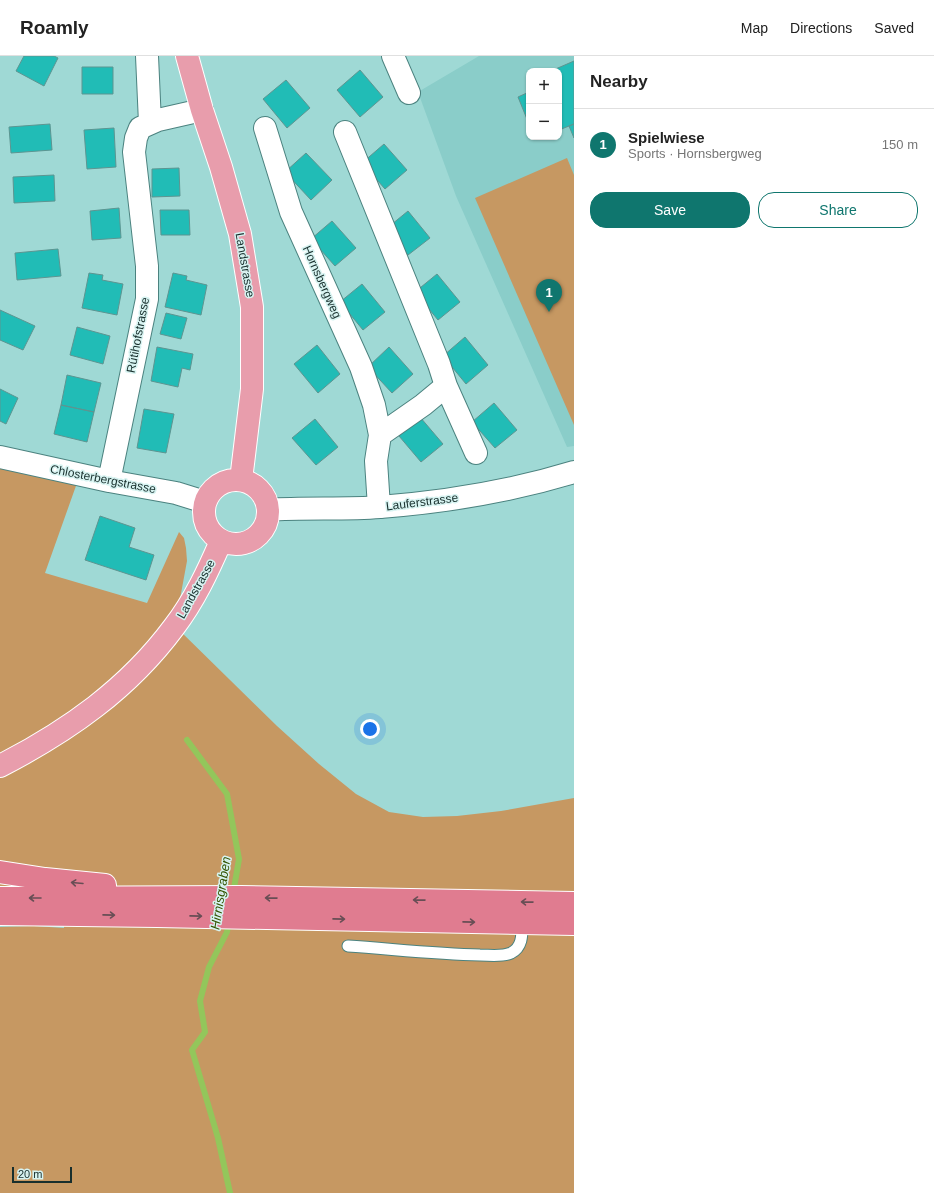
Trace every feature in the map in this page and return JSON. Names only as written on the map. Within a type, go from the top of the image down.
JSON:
[{"type":"highway","points":[[0,872],[65,882],[157,901]]},
{"type":"highway","points":[[0,914],[157,901],[241,897],[300,908],[574,903]]},
{"type":"highway","points":[[0,898],[157,901],[300,908],[522,923],[574,924]]},
{"type":"main road","name":"Landstrasse","points":[[187,56],[240,234],[252,307],[252,389],[241,480]]},
{"type":"main road","points":[[234,480],[241,480],[251,484],[266,500],[268,510],[267,522],[265,527],[250,542],[237,545],[221,542],[211,534],[203,517],[205,502],[210,492],[220,484],[234,480]]},
{"type":"main road","name":"Landstrasse","points":[[0,766],[44,742],[91,711],[151,656],[185,611],[199,587],[221,542]]},
{"type":"street","points":[[147,56],[150,124]]},
{"type":"street","points":[[393,56],[409,92]]},
{"type":"street","name":"Rütihofstrasse","points":[[109,481],[147,299],[147,266],[134,152],[136,138],[140,128],[158,120],[202,110]]},
{"type":"street","name":"Hornsbergweg","points":[[265,128],[291,212],[361,367],[374,405],[380,435],[376,461],[379,507]]},
{"type":"street","points":[[345,132],[436,356],[446,386],[476,453]]},
{"type":"street","points":[[380,435],[423,405],[446,386]]},
{"type":"street","name":"Chlosterbergstrasse","points":[[0,457],[109,481],[176,493],[205,502]]},
{"type":"street","name":"Lauferstrasse","points":[[268,510],[379,507],[424,503],[519,486],[574,472]]},
{"type":"lane","points":[[348,946],[464,955],[502,955],[511,953],[521,942],[522,923]]},
{"type":"shaded area","points":[[479,56],[574,56],[574,446],[567,447],[456,196],[418,92]]},
{"type":"shaded area","points":[[567,158],[574,175],[574,425],[475,198]]},
{"type":"shaded area","points":[[0,468],[77,483],[45,573],[147,603],[179,532],[184,538],[187,561],[175,626],[277,726],[319,764],[356,794],[389,812],[423,817],[457,816],[501,811],[574,798],[574,1193],[0,1193],[0,927],[34,926],[64,928],[65,891],[0,891]]},
{"type":"building","points":[[24,56],[54,56],[58,58],[44,86],[16,71]]},
{"type":"building","points":[[574,61],[574,124],[562,129],[562,68],[558,68]]},
{"type":"building","points":[[82,67],[113,67],[113,94],[82,94]]},
{"type":"building","points":[[360,70],[383,97],[360,117],[337,90]]},
{"type":"building","points":[[286,80],[310,108],[287,128],[263,99]]},
{"type":"building","points":[[526,93],[526,117],[518,97]]},
{"type":"building","points":[[50,124],[52,150],[11,153],[9,127]]},
{"type":"building","points":[[574,124],[574,138],[569,126]]},
{"type":"building","points":[[114,128],[116,167],[87,169],[84,130]]},
{"type":"building","points":[[384,144],[407,170],[385,189],[362,163]]},
{"type":"building","points":[[306,153],[332,180],[311,200],[285,172]]},
{"type":"building","points":[[179,168],[180,196],[152,197],[152,169]]},
{"type":"building","points":[[54,175],[55,201],[14,203],[13,177]]},
{"type":"building","points":[[119,208],[121,238],[92,240],[90,211]]},
{"type":"building","points":[[160,210],[189,210],[190,235],[161,235]]},
{"type":"building","points":[[408,211],[430,238],[408,255],[386,229]]},
{"type":"building","points":[[332,221],[356,248],[335,266],[311,239]]},
{"type":"building","points":[[58,249],[61,276],[17,280],[15,253]]},
{"type":"building","points":[[89,273],[103,275],[102,280],[123,284],[117,315],[82,308]]},
{"type":"building","points":[[173,273],[187,276],[186,280],[207,285],[201,315],[165,307]]},
{"type":"building","points":[[437,274],[460,302],[438,320],[415,292]]},
{"type":"building","points":[[362,284],[385,312],[363,330],[340,302]]},
{"type":"building","points":[[0,310],[35,326],[23,350],[0,340]]},
{"type":"building","points":[[166,313],[187,318],[181,339],[160,334]]},
{"type":"building","points":[[77,327],[110,336],[103,364],[70,355]]},
{"type":"building","points":[[465,337],[488,365],[466,384],[443,356]]},
{"type":"building","points":[[317,345],[340,374],[318,393],[294,364]]},
{"type":"building","points":[[157,347],[193,354],[190,370],[182,368],[178,387],[151,381]]},
{"type":"building","points":[[389,347],[413,374],[392,393],[368,367]]},
{"type":"building","points":[[67,375],[101,383],[94,412],[61,405]]},
{"type":"building","points":[[0,389],[18,398],[6,424],[0,421]]},
{"type":"building","points":[[494,403],[517,430],[495,448],[472,422]]},
{"type":"building","points":[[61,405],[94,412],[87,442],[54,434]]},
{"type":"building","points":[[144,409],[174,414],[166,453],[137,448]]},
{"type":"building","points":[[420,417],[443,444],[421,462],[399,436]]},
{"type":"building","points":[[315,419],[338,447],[316,465],[292,438]]},
{"type":"building","points":[[100,516],[135,528],[129,547],[154,555],[146,580],[85,560]]},
{"type":"waterway","name":"Hirnisgraben","points":[[187,740],[227,794],[239,859],[233,894]]},
{"type":"waterway","name":"Hirnisgraben","points":[[229,921],[227,932],[209,967],[200,1001],[205,1032],[192,1050],[218,1138],[230,1193]]},
{"type":"place","name":"Spielwiese","points":[[549,312]]}]
